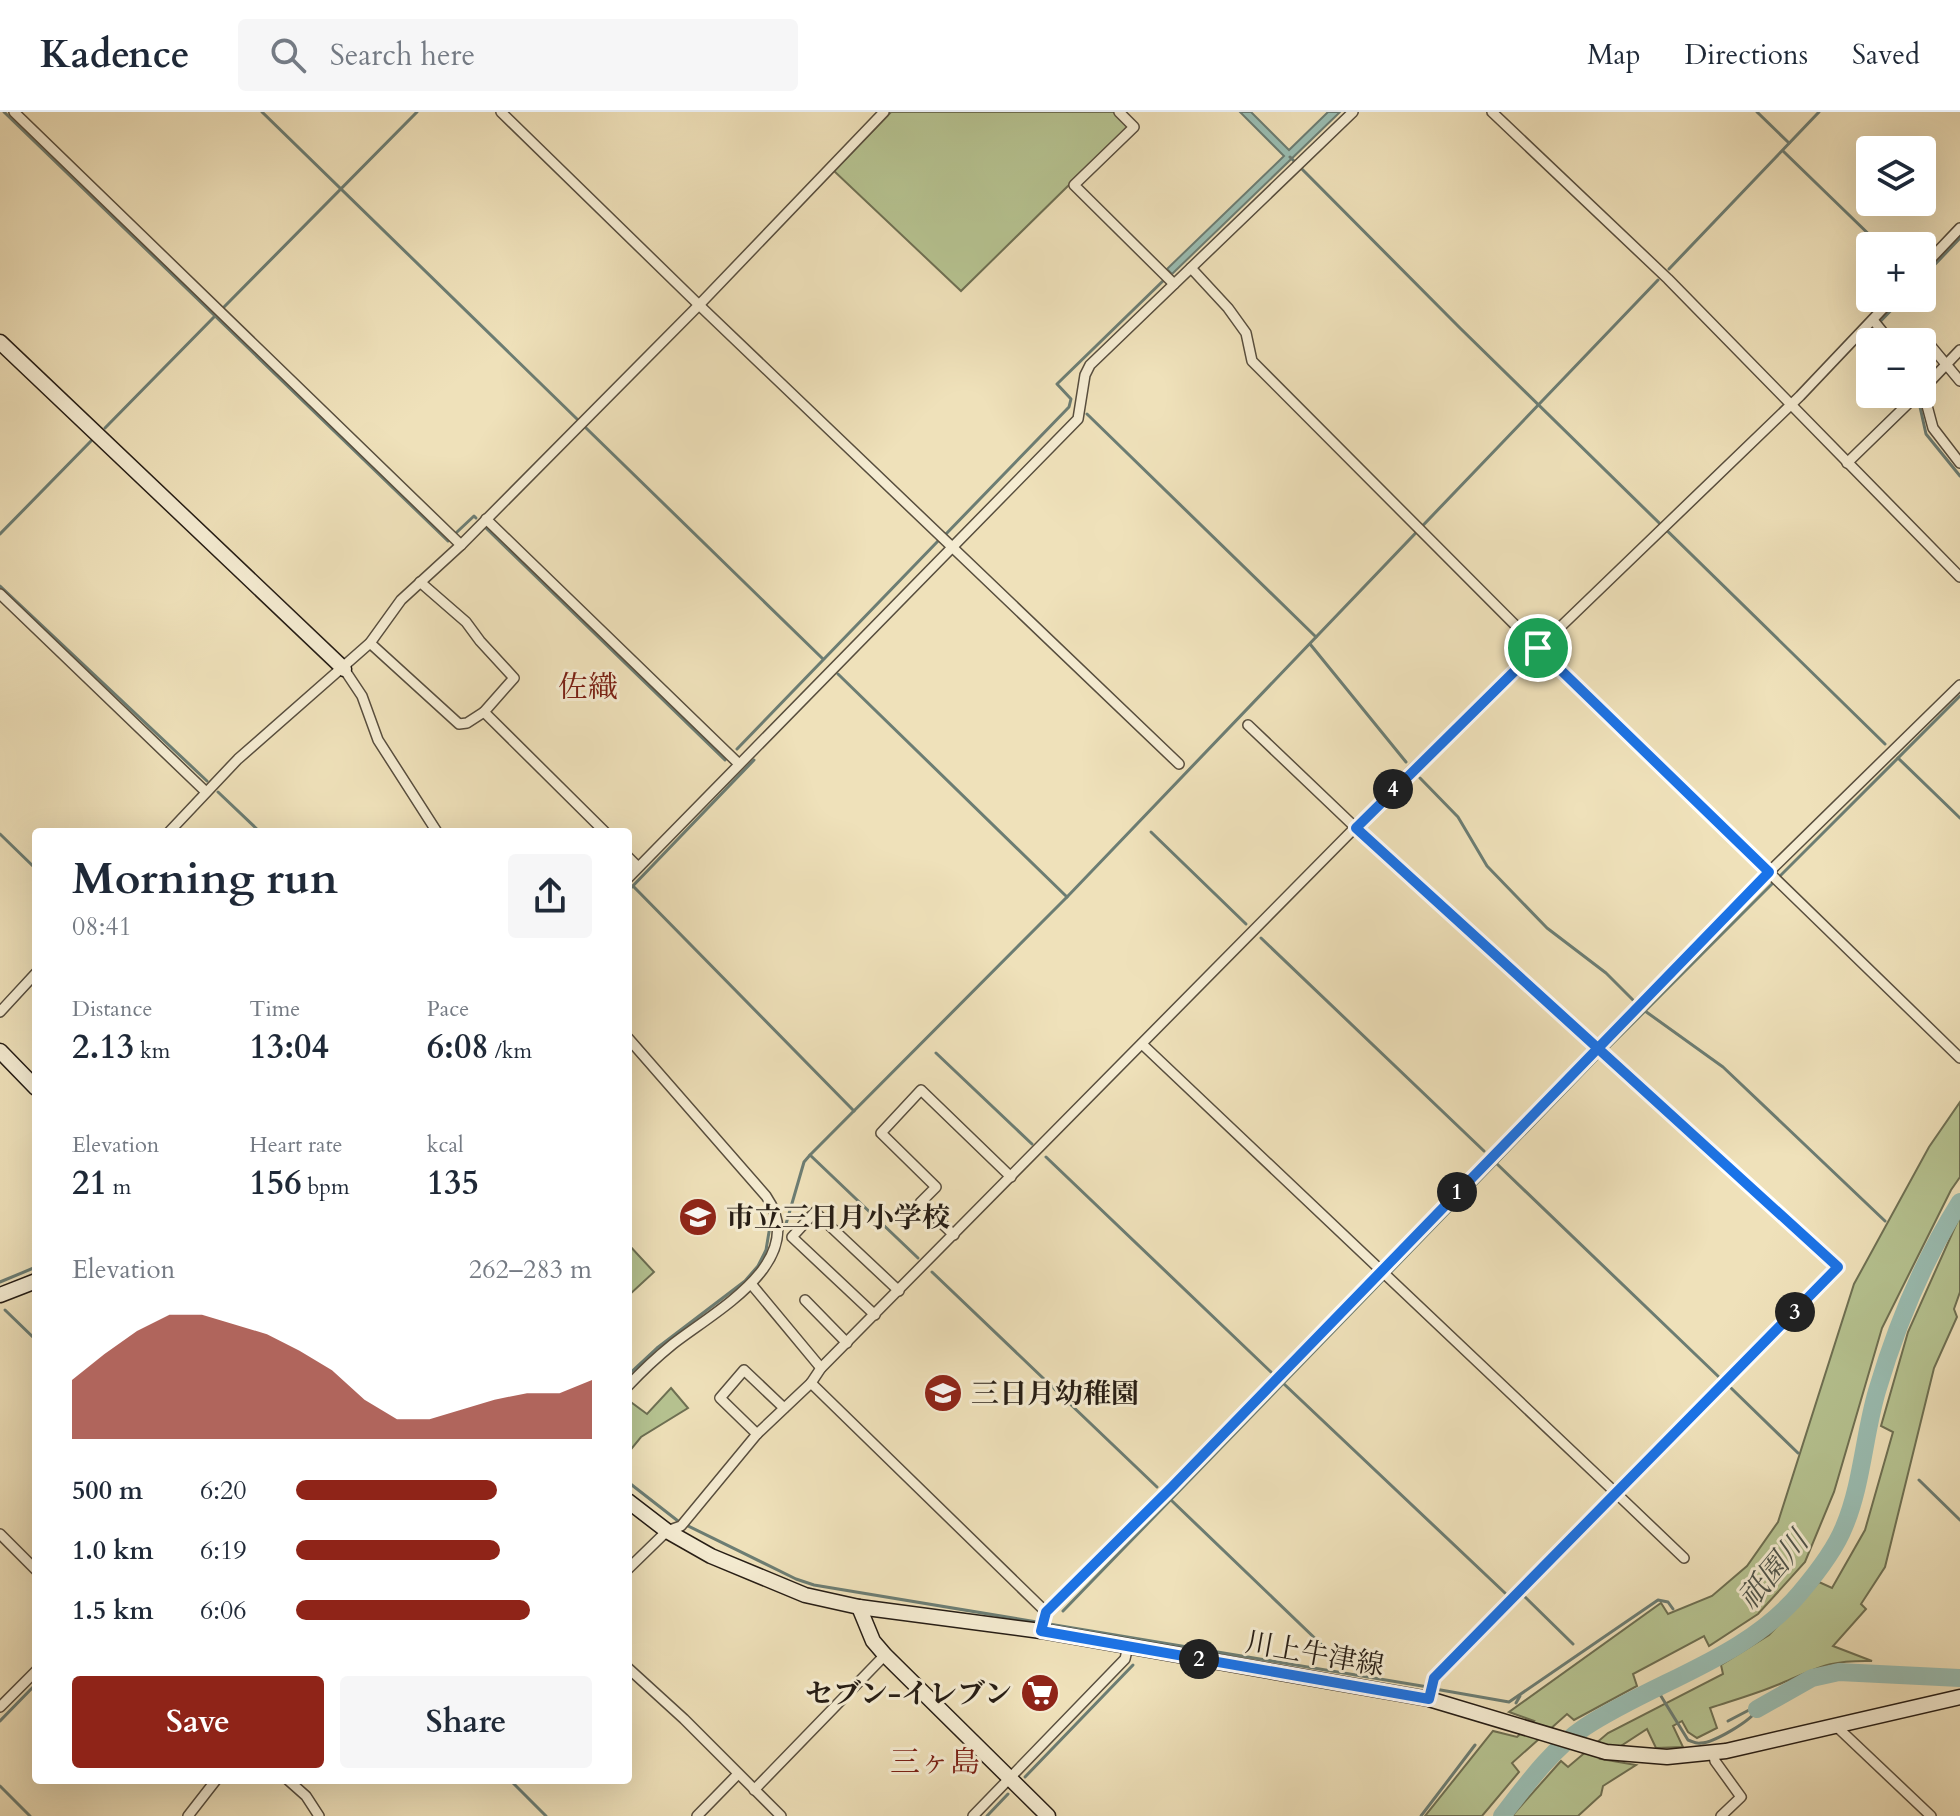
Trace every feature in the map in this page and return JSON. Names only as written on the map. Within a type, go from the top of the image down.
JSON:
[{"type":"main road","points":[[0,342],[344,669]]},
{"type":"main road","points":[[0,1051],[32,1084]]},
{"type":"main road","points":[[0,1295],[32,1283]]},
{"type":"main road","name":"川上牛津線","points":[[632,1503],[678,1525],[711,1556],[805,1595],[859,1607],[1041,1631],[1429,1699],[1616,1753],[1667,1757],[1713,1752],[1960,1697]]},
{"type":"main road","points":[[859,1607],[873,1641],[885,1655],[1048,1816]]},
{"type":"street","points":[[14,112],[461,545]]},
{"type":"street","points":[[501,112],[1179,764]]},
{"type":"street","points":[[173,828],[238,759],[370,643],[401,600],[461,545],[699,305],[884,112]]},
{"type":"street","points":[[1119,112],[1134,127],[1074,185],[1174,284]]},
{"type":"street","points":[[632,874],[1078,419],[1085,375],[1090,365],[1353,112]]},
{"type":"street","points":[[1494,112],[1668,279],[1960,577]]},
{"type":"street","points":[[1936,253],[1960,228]]},
{"type":"street","points":[[1191,268],[1246,333],[1252,361],[1538,648],[1960,1058]]},
{"type":"street","points":[[632,1565],[678,1525],[757,1434],[811,1383],[821,1368],[1356,828],[1880,312]]},
{"type":"street","points":[[1873,320],[1881,328]]},
{"type":"street","points":[[1936,375],[1960,350]]},
{"type":"street","points":[[1936,351],[1960,381]]},
{"type":"street","points":[[1847,463],[1903,408]]},
{"type":"street","points":[[1925,408],[1933,428],[1960,463]]},
{"type":"street","points":[[486,519],[739,764]]},
{"type":"street","points":[[370,643],[459,724],[467,723],[484,712],[514,678],[466,622],[420,582]]},
{"type":"street","points":[[0,594],[206,792]]},
{"type":"street","points":[[344,669],[358,688],[378,740],[434,828]]},
{"type":"street","points":[[1041,1631],[1046,1612],[1161,1498],[1769,872],[1960,685]]},
{"type":"street","points":[[484,712],[601,828]]},
{"type":"street","points":[[1248,725],[1356,828],[1838,1267],[1434,1678],[1429,1699]]},
{"type":"street","points":[[632,861],[638,867]]},
{"type":"street","points":[[0,1012],[32,977]]},
{"type":"street","points":[[632,1042],[748,1172],[771,1202],[777,1220],[776,1236],[765,1269],[752,1285],[671,1345],[632,1382]]},
{"type":"street","points":[[1142,1044],[1684,1558]]},
{"type":"street","points":[[954,1235],[920,1203],[936,1187],[881,1133],[921,1090],[1011,1177]]},
{"type":"street","points":[[875,1315],[792,1237],[815,1212],[899,1291]]},
{"type":"street","points":[[752,1285],[821,1368]]},
{"type":"street","points":[[805,1300],[847,1343]]},
{"type":"street","points":[[757,1434],[720,1398],[744,1370],[784,1408]]},
{"type":"street","points":[[811,1383],[1046,1612]]},
{"type":"street","points":[[0,1534],[32,1566]]},
{"type":"street","points":[[973,1816],[1125,1659],[1128,1646]]},
{"type":"street","points":[[754,1790],[885,1655]]},
{"type":"street","points":[[632,1672],[781,1816]]},
{"type":"street","points":[[0,1707],[32,1675]]},
{"type":"street","points":[[1836,1726],[1931,1816]]},
{"type":"street","points":[[1713,1752],[1715,1761],[1741,1797],[1721,1816]]},
{"type":"street","points":[[697,1816],[738,1774]]},
{"type":"street","points":[[188,1816],[213,1784]]},
{"type":"street","points":[[292,1784],[306,1796],[319,1816]]},
{"type":"green space","points":[[891,112],[1114,112],[1129,126],[961,291],[834,171]]},
{"type":"green space","points":[[1960,1102],[1960,1177],[1882,1328],[1834,1492],[1805,1562],[1758,1614],[1709,1646],[1704,1636],[1633,1674],[1637,1686],[1574,1720],[1567,1714],[1512,1763],[1519,1772],[1482,1816],[1425,1816],[1493,1731],[1517,1737],[1534,1721],[1509,1712],[1661,1603],[1668,1614],[1712,1596],[1747,1566],[1778,1522],[1854,1284],[1929,1147]]},
{"type":"green space","points":[[1960,1216],[1960,1292],[1954,1309],[1957,1317],[1934,1368],[1885,1567],[1861,1604],[1866,1609],[1833,1646],[1872,1661],[1825,1666],[1710,1708],[1717,1728],[1697,1738],[1688,1732],[1682,1721],[1673,1726],[1683,1747],[1656,1748],[1647,1729],[1601,1759],[1636,1765],[1603,1786],[1601,1795],[1578,1816],[1512,1816],[1561,1761],[1568,1767],[1608,1733],[1723,1674],[1721,1665],[1769,1635],[1819,1582],[1832,1588],[1865,1530],[1893,1432],[1881,1426],[1908,1332]]},
{"type":"green space","points":[[632,1248],[654,1272],[632,1292]]},
{"type":"green space","points":[[671,1388],[688,1408],[641,1437],[632,1448],[632,1403],[647,1414]]},
{"type":"water","points":[[1240,112],[1251,112],[1289,150],[1328,112],[1340,112],[1172,274],[1167,269],[1284,156]]},
{"type":"waterway","points":[[4,112],[448,541]]},
{"type":"waterway","points":[[262,112],[577,419]]},
{"type":"waterway","points":[[224,307],[417,112]]},
{"type":"waterway","points":[[1757,112],[1789,143]]},
{"type":"waterway","points":[[1669,269],[1819,112]]},
{"type":"waterway","points":[[1783,151],[1867,232]]},
{"type":"waterway","points":[[1290,157],[1885,744]]},
{"type":"waterway","points":[[1936,263],[1960,238]]},
{"type":"waterway","points":[[945,535],[1069,407],[1071,399],[1057,384],[1166,278]]},
{"type":"waterway","points":[[786,1224],[804,1162],[810,1155],[1067,897],[1658,280]]},
{"type":"waterway","points":[[1874,328],[1889,312]]},
{"type":"waterway","points":[[105,428],[215,316]]},
{"type":"waterway","points":[[1920,408],[1926,434],[1960,476]]},
{"type":"waterway","points":[[1087,414],[1316,637]]},
{"type":"waterway","points":[[585,427],[823,659]]},
{"type":"waterway","points":[[0,534],[91,441]]},
{"type":"waterway","points":[[457,532],[474,516],[476,518]]},
{"type":"waterway","points":[[486,528],[725,760]]},
{"type":"waterway","points":[[737,749],[939,540]]},
{"type":"waterway","points":[[0,586],[207,781]]},
{"type":"waterway","points":[[1310,644],[1406,762]]},
{"type":"waterway","points":[[838,674],[1067,897]]},
{"type":"waterway","points":[[1063,1611],[1599,1057],[1960,696]]},
{"type":"waterway","points":[[1898,758],[1960,818]]},
{"type":"waterway","points":[[632,887],[754,760]]},
{"type":"waterway","points":[[1420,778],[1458,817],[1487,866],[1547,928],[1606,973],[1633,1000]]},
{"type":"waterway","points":[[218,792],[256,828]]},
{"type":"waterway","points":[[1151,832],[1246,924]]},
{"type":"waterway","points":[[0,834],[32,865]]},
{"type":"waterway","points":[[633,886],[854,1111]]},
{"type":"waterway","points":[[1261,938],[1484,1151]]},
{"type":"waterway","points":[[1645,1011],[1723,1067],[1885,1221]]},
{"type":"waterway","points":[[936,1053],[1032,1144]]},
{"type":"waterway","points":[[810,1155],[918,1258]]},
{"type":"waterway","points":[[1046,1157],[1271,1372]]},
{"type":"waterway","points":[[1496,1163],[1721,1379]]},
{"type":"waterway","name":"祇園川","points":[[1502,1816],[1540,1768],[1573,1736],[1612,1711],[1698,1668],[1753,1635],[1778,1616],[1819,1570],[1836,1544],[1850,1511],[1877,1391],[1902,1318],[1923,1270],[1960,1202]]},
{"type":"waterway","points":[[632,1371],[657,1348],[745,1281],[766,1250],[770,1226]]},
{"type":"waterway","points":[[0,1282],[32,1269]]},
{"type":"waterway","points":[[932,1272],[1157,1487]]},
{"type":"waterway","points":[[5,1310],[32,1336]]},
{"type":"waterway","points":[[1284,1384],[1505,1593]]},
{"type":"waterway","points":[[1731,1388],[1798,1453]]},
{"type":"waterway","points":[[1919,1480],[1960,1520]]},
{"type":"waterway","points":[[632,1485],[678,1521],[814,1585],[1428,1687]]},
{"type":"waterway","points":[[1171,1500],[1324,1647]]},
{"type":"waterway","points":[[1524,1596],[1573,1644]]},
{"type":"waterway","points":[[1435,1689],[1509,1702],[1658,1600],[1668,1602],[1673,1609]]},
{"type":"waterway","points":[[1025,1777],[1133,1665]]},
{"type":"waterway","points":[[1757,1709],[1812,1678],[1839,1672],[1960,1678]]},
{"type":"waterway","points":[[0,1721],[32,1688]]},
{"type":"waterway","points":[[1656,1688],[1688,1740],[1696,1743],[1707,1742],[1732,1730],[1757,1709]]},
{"type":"waterway","points":[[1516,1703],[1520,1696]]},
{"type":"waterway","points":[[1728,1721],[1757,1709]]},
{"type":"waterway","points":[[1421,1816],[1475,1745]]},
{"type":"waterway","points":[[514,1784],[546,1816]]},
{"type":"waterway","points":[[0,1786],[30,1816]]},
{"type":"waterway","points":[[987,1816],[1008,1794]]},
{"type":"place","name":"市立三日月小学校","points":[[698,1217]]},
{"type":"place","name":"三日月幼稚園","points":[[943,1393]]},
{"type":"place","name":"セブン-イレブン","points":[[1040,1693]]},
{"type":"district","name":"佐織","points":[[588,687]]},
{"type":"district","name":"三ヶ島","points":[[935,1762]]},
{"type":"route","points":[[1538,648],[1356,828],[1597,1048],[1838,1267],[1434,1678],[1429,1699],[1041,1631],[1046,1612],[1172,1487],[1597,1048],[1769,872],[1538,648]]}]
